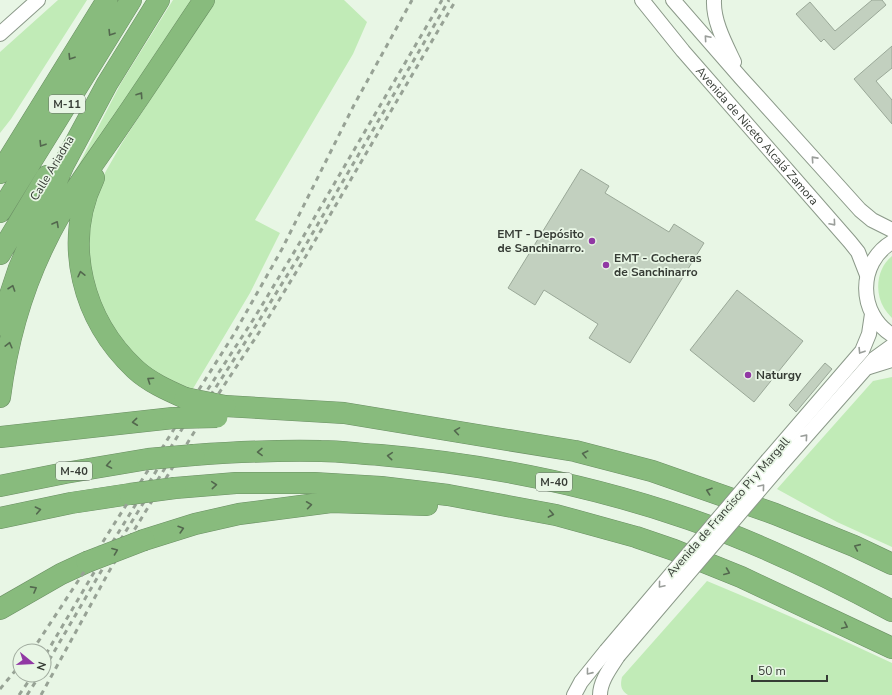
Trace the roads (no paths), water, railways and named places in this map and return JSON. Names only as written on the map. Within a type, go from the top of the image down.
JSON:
[{"type":"highway","points":[[0,173],[107,0]]},
{"type":"highway","name":"M-11","points":[[0,212],[131,0]]},
{"type":"highway","name":"M-11","points":[[107,84],[159,0]]},
{"type":"highway","points":[[0,397],[4,365],[13,331],[28,285],[46,240],[77,187],[204,0]]},
{"type":"highway","points":[[0,325],[19,268],[38,222],[64,164],[107,84]]},
{"type":"highway","name":"Calle Ariadna","points":[[0,254],[88,107],[107,84]]},
{"type":"highway","points":[[118,127],[86,194],[80,219],[78,241],[79,266],[85,290],[94,313],[106,334],[119,353],[136,370],[153,383],[185,398],[221,412]]},
{"type":"highway","points":[[0,436],[221,412],[423,426],[575,451],[652,471],[775,514],[854,546],[892,564]]},
{"type":"highway","name":"M-40","points":[[0,486],[148,459],[240,452],[323,451],[418,459],[493,470],[553,482],[632,501],[691,520],[761,548],[844,585],[892,611]]},
{"type":"highway","points":[[418,459],[490,462],[549,472],[622,489],[696,512],[892,595]]},
{"type":"highway","points":[[0,518],[71,503],[130,494],[175,488],[236,483],[329,484],[381,487],[448,495],[556,515],[636,537],[674,550],[741,577],[892,648]]},
{"type":"highway","points":[[0,608],[61,574],[87,562],[144,540],[195,524],[239,514],[331,502],[512,507]]},
{"type":"street","points":[[0,34],[38,0]]},
{"type":"street","name":"Avenida de Niceto Alcalá Zamora","points":[[642,0],[682,51],[850,242],[858,252],[867,275]]},
{"type":"street","points":[[673,0],[860,210],[872,220],[892,230]]},
{"type":"street","points":[[714,0],[717,22],[742,78]]},
{"type":"street","points":[[892,242],[878,253],[871,264],[867,275],[866,295],[872,314],[878,324],[892,335]]},
{"type":"street","name":"Avenida de Francisco Pi y Margall","points":[[574,695],[581,682],[612,653],[774,463],[862,352],[869,334],[872,314]]},
{"type":"street","name":"Avenida de Francisco Pi y Margall","points":[[774,463],[874,359],[892,346]]},
{"type":"street","points":[[866,368],[892,360]]},
{"type":"street","name":"Avenida de Francisco Pi y Margall","points":[[600,695],[600,690],[608,670],[612,653]]},
{"type":"railway","points":[[37,643],[82,575],[234,334],[282,249],[354,105],[412,0]]},
{"type":"railway","points":[[52,644],[182,429],[253,320],[442,0]]},
{"type":"railway","points":[[205,404],[301,253],[449,0]]},
{"type":"railway","points":[[41,695],[111,568],[193,434],[262,328],[306,256],[456,0]]},
{"type":"railway","points":[[52,655],[103,568],[170,460]]},
{"type":"railway","points":[[0,689],[12,675]]},
{"type":"railway","points":[[19,695],[27,683]]},
{"type":"railway","points":[[27,695],[35,683]]},
{"type":"place","name":"EMT - Depósito de Sanchinarro.","points":[[592,241]]},
{"type":"place","name":"EMT - Cocheras de Sanchinarro","points":[[606,265]]},
{"type":"place","name":"Naturgy","points":[[748,375]]}]
